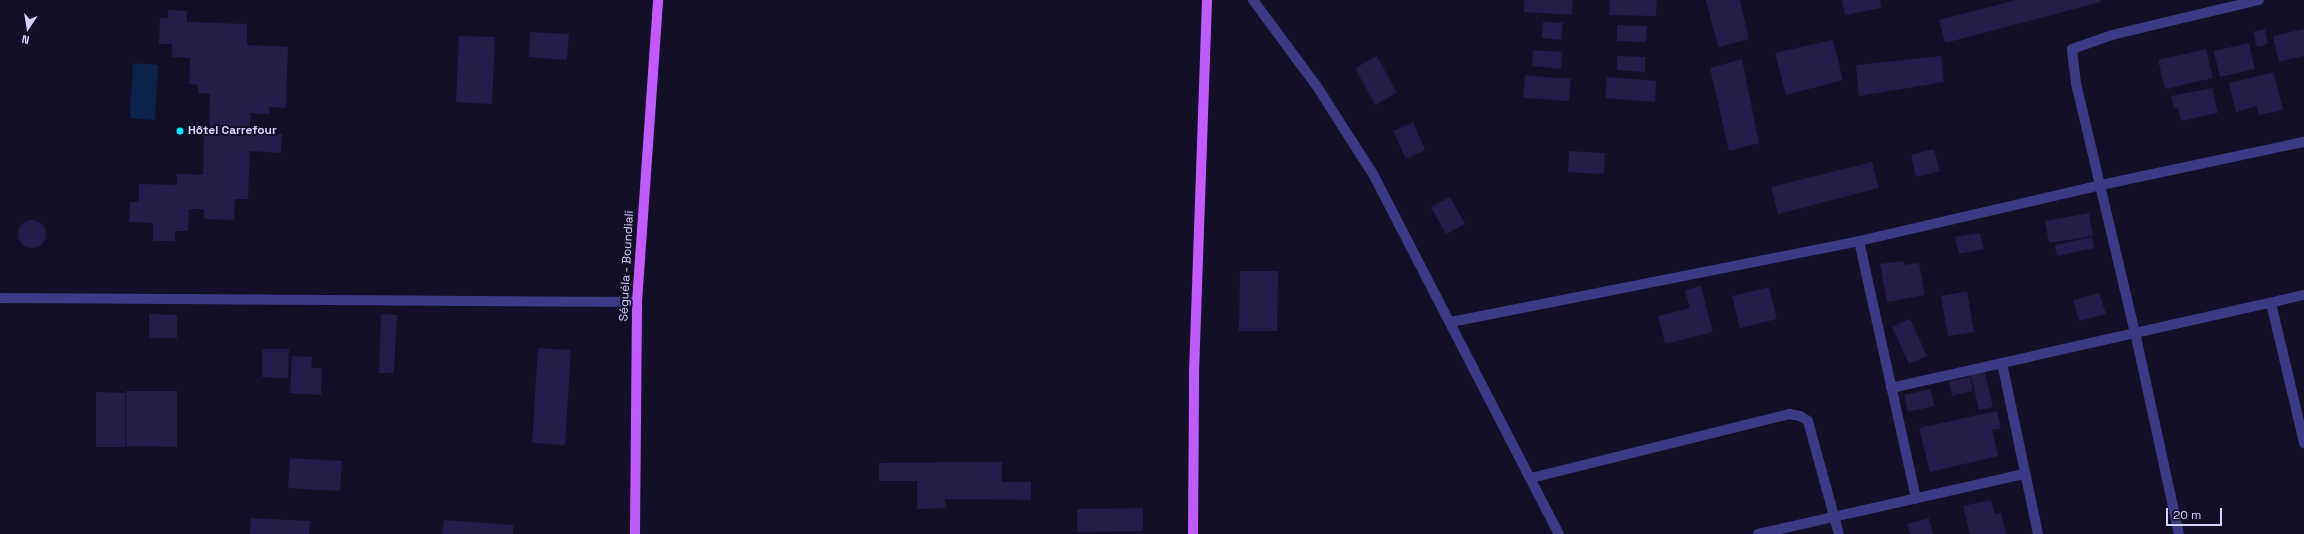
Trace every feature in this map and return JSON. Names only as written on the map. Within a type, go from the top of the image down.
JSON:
[{"type":"main road","name":"Séguéla - Boundiali","points":[[635,534],[637,302],[658,0]]},
{"type":"main road","points":[[1193,534],[1195,365],[1207,0]]},
{"type":"street","points":[[1253,0],[1316,85],[1373,174],[1451,322],[1559,534]]},
{"type":"street","points":[[2179,534],[2136,333],[2076,82],[2072,49],[2112,35],[2259,0]]},
{"type":"street","points":[[1451,322],[1859,241],[2101,185],[2304,142]]},
{"type":"street","points":[[1859,241],[1916,499]]},
{"type":"street","points":[[1891,388],[2304,295]]},
{"type":"street","points":[[0,298],[637,302]]},
{"type":"street","points":[[2271,303],[2300,406],[2304,443]]},
{"type":"street","points":[[2002,363],[2024,474],[2038,534]]},
{"type":"street","points":[[1531,478],[1789,414],[1800,416],[1808,421],[1838,534]]},
{"type":"street","points":[[1758,534],[2024,474]]},
{"type":"water","points":[[133,63],[158,65],[155,120],[130,118]]},
{"type":"building","points":[[1524,0],[1573,0],[1572,15],[1524,12]]},
{"type":"building","points":[[1610,0],[1657,0],[1656,16],[1609,15]]},
{"type":"building","points":[[1706,0],[1740,0],[1749,39],[1718,47]]},
{"type":"building","points":[[1842,0],[1880,0],[1881,8],[1845,15]]},
{"type":"building","points":[[2016,0],[2101,0],[2101,2],[1945,43],[1939,20]]},
{"type":"building","points":[[168,10],[187,11],[187,22],[247,24],[247,45],[288,47],[286,108],[269,107],[269,114],[251,113],[250,132],[282,134],[281,153],[250,151],[248,199],[235,199],[234,220],[204,219],[204,209],[189,209],[188,231],[175,231],[175,241],[153,241],[153,223],[129,222],[130,202],[139,202],[139,184],[177,185],[177,174],[203,175],[204,127],[209,127],[210,94],[198,93],[198,85],[189,84],[190,58],[172,57],[172,44],[159,44],[160,18],[168,18]]},
{"type":"building","points":[[1543,22],[1563,23],[1561,40],[1542,38]]},
{"type":"building","points":[[1617,25],[1647,26],[1646,42],[1617,41]]},
{"type":"building","points":[[2265,29],[2268,44],[2257,47],[2253,32]]},
{"type":"building","points":[[2304,29],[2304,56],[2279,62],[2273,36]]},
{"type":"building","points":[[530,32],[569,34],[567,60],[529,57]]},
{"type":"building","points":[[459,36],[495,37],[492,104],[456,102]]},
{"type":"building","points":[[1833,40],[1843,80],[1786,95],[1775,53]]},
{"type":"building","points":[[2249,43],[2255,69],[2220,77],[2214,51]]},
{"type":"building","points":[[2206,49],[2213,78],[2165,89],[2158,60]]},
{"type":"building","points":[[1533,50],[1562,52],[1561,69],[1532,66]]},
{"type":"building","points":[[1377,56],[1397,93],[1375,105],[1355,68]]},
{"type":"building","points":[[1617,56],[1645,57],[1645,72],[1617,70]]},
{"type":"building","points":[[1941,56],[1944,82],[1859,96],[1856,65]]},
{"type":"building","points":[[1742,59],[1759,143],[1729,151],[1710,68]]},
{"type":"building","points":[[2274,72],[2283,110],[2259,115],[2257,106],[2236,112],[2229,83]]},
{"type":"building","points":[[1525,75],[1571,79],[1569,101],[1523,98]]},
{"type":"building","points":[[1607,77],[1656,81],[1655,102],[1605,98]]},
{"type":"building","points":[[2212,88],[2218,113],[2181,121],[2178,108],[2174,108],[2171,96]]},
{"type":"building","points":[[1413,122],[1425,150],[1406,159],[1393,131]]},
{"type":"building","points":[[1934,149],[1940,171],[1916,177],[1911,155]]},
{"type":"building","points":[[1569,151],[1605,153],[1604,174],[1568,172]]},
{"type":"building","points":[[1872,162],[1879,188],[1778,214],[1771,187]]},
{"type":"building","points":[[1450,197],[1465,224],[1446,234],[1431,207]]},
{"type":"building","points":[[2089,213],[2093,236],[2049,243],[2045,221]]},
{"type":"building","points":[[32,220],[42,224],[46,234],[42,244],[32,248],[22,244],[18,234],[22,224]]},
{"type":"building","points":[[1980,233],[1984,249],[1959,254],[1955,237]]},
{"type":"building","points":[[2092,237],[2094,248],[2057,256],[2055,245]]},
{"type":"building","points":[[1904,261],[1904,265],[1919,263],[1925,295],[1887,302],[1880,264]]},
{"type":"building","points":[[1240,271],[1278,271],[1277,331],[1239,331]]},
{"type":"building","points":[[1701,286],[1713,332],[1665,344],[1658,316],[1690,308],[1685,290]]},
{"type":"building","points":[[1769,287],[1777,319],[1740,328],[1732,296]]},
{"type":"building","points":[[1967,291],[1974,332],[1948,336],[1941,296]]},
{"type":"building","points":[[2099,293],[2106,314],[2079,321],[2073,300]]},
{"type":"building","points":[[149,314],[177,315],[177,338],[149,338]]},
{"type":"building","points":[[381,314],[397,315],[394,373],[379,373]]},
{"type":"building","points":[[1910,319],[1927,356],[1909,364],[1892,327]]},
{"type":"building","points":[[538,348],[571,350],[565,445],[532,443]]},
{"type":"building","points":[[262,349],[289,349],[288,378],[262,377]]},
{"type":"building","points":[[292,356],[312,357],[311,368],[322,368],[321,395],[290,393]]},
{"type":"building","points":[[1985,372],[1993,407],[1979,410],[1971,375]]},
{"type":"building","points":[[1970,377],[1973,391],[1952,396],[1949,381]]},
{"type":"building","points":[[1931,389],[1934,406],[1908,412],[1904,395]]},
{"type":"building","points":[[126,391],[177,391],[177,447],[126,446]]},
{"type":"building","points":[[96,392],[125,393],[125,447],[96,447]]},
{"type":"building","points":[[1997,411],[2001,428],[1992,430],[1998,456],[1930,472],[1919,428]]},
{"type":"building","points":[[290,458],[342,461],[340,491],[288,488]]},
{"type":"building","points":[[1002,462],[1002,482],[1031,482],[1031,500],[945,499],[946,508],[917,509],[917,481],[879,481],[879,463]]},
{"type":"building","points":[[1991,500],[1995,514],[2001,513],[2006,534],[1970,534],[1963,506]]},
{"type":"building","points":[[1143,508],[1143,531],[1077,532],[1077,509]]},
{"type":"building","points":[[251,518],[310,521],[309,534],[250,534]]},
{"type":"building","points":[[1929,518],[1933,534],[1910,534],[1907,524]]},
{"type":"building","points":[[444,520],[514,525],[513,534],[442,534]]},
{"type":"place","name":"Hôtel Carrefour","points":[[180,131]]}]
